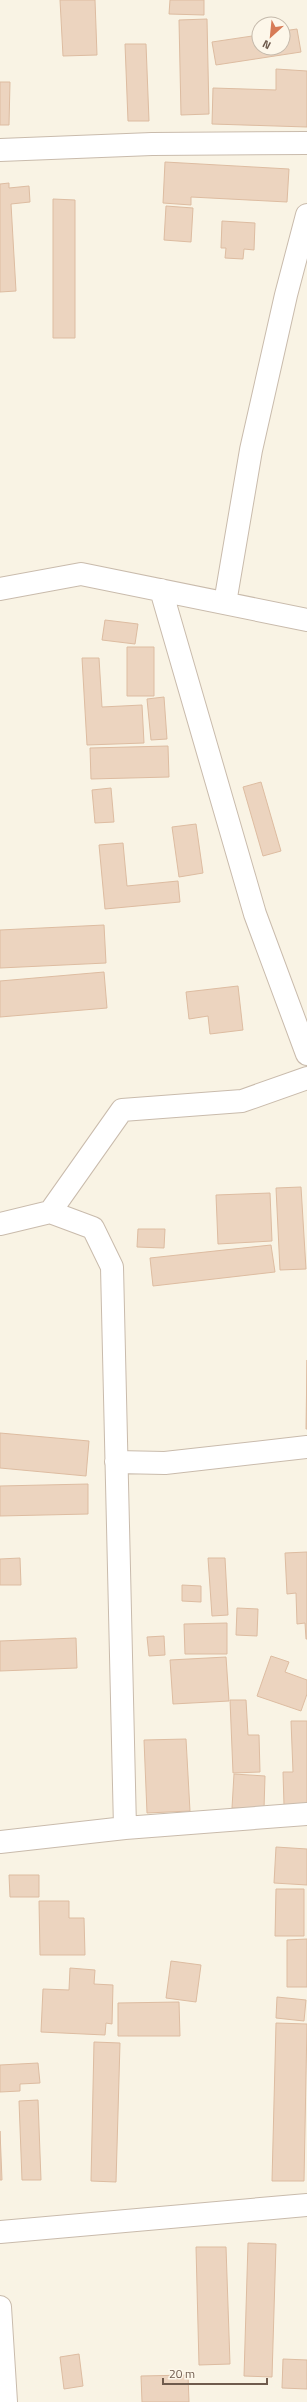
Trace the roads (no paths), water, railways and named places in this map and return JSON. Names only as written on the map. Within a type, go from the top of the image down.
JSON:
[{"type":"street","points":[[0,150],[152,144],[307,143]]},
{"type":"street","points":[[225,603],[251,450],[286,295],[307,215]]},
{"type":"street","points":[[0,589],[81,574],[307,620]]},
{"type":"street","points":[[161,590],[255,914],[307,1054]]},
{"type":"street","points":[[50,1212],[122,1110],[242,1101],[307,1078]]},
{"type":"street","points":[[0,1224],[50,1212],[93,1228],[112,1267],[125,1828]]},
{"type":"street","points":[[116,1462],[165,1463],[307,1447]]},
{"type":"street","points":[[0,1842],[125,1828],[307,1814]]},
{"type":"street","points":[[0,2232],[307,2204]]},
{"type":"street","points":[[0,2307],[6,2402]]}]
